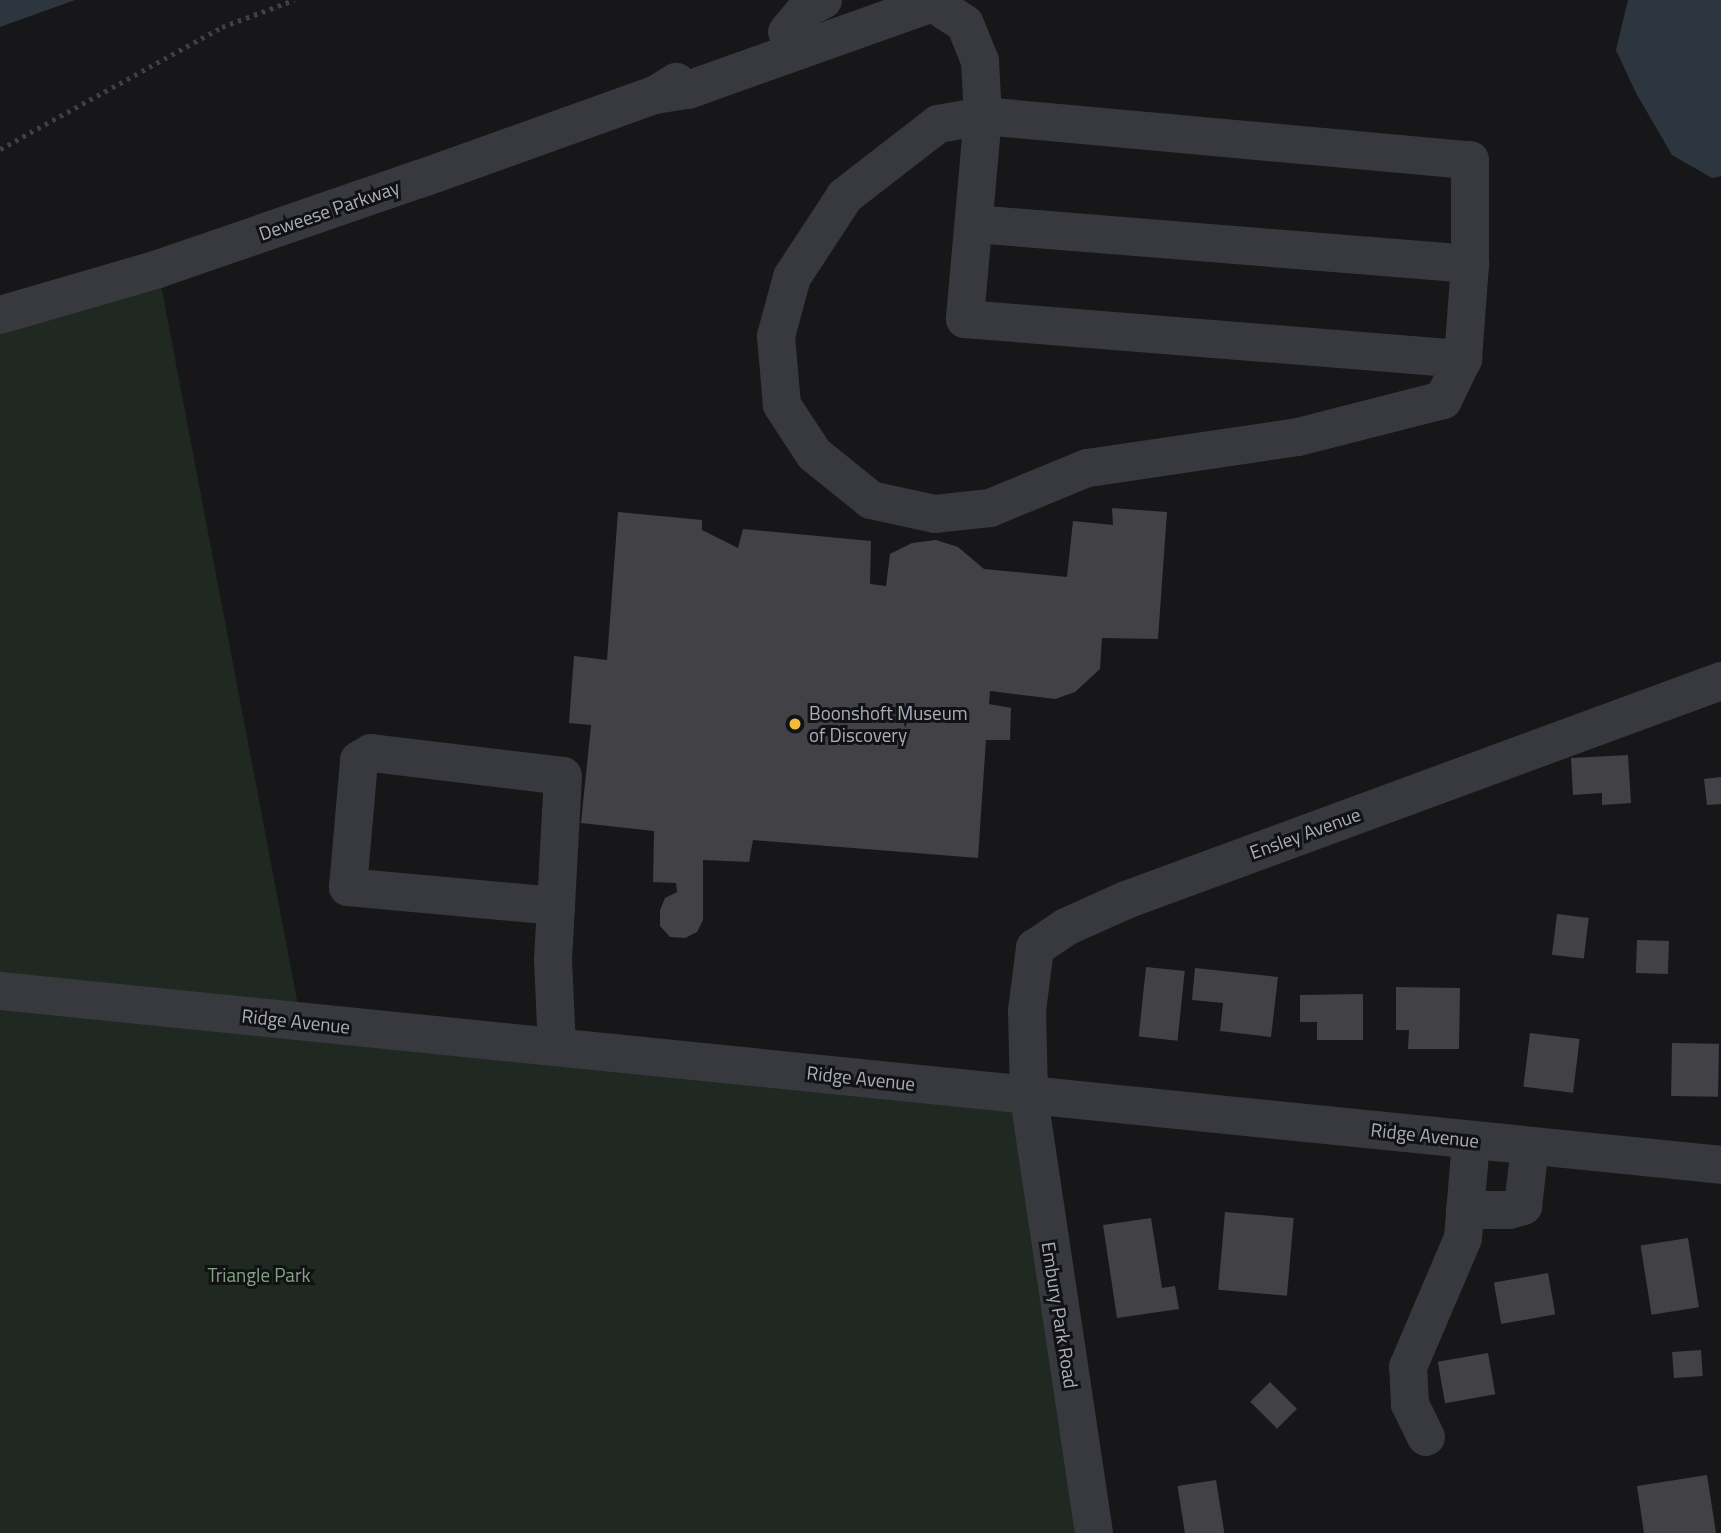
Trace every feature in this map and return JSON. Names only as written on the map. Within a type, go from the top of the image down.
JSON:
[{"type":"street","name":"Deweese Parkway","points":[[787,32],[807,8],[824,0]]},
{"type":"street","name":"Deweese Parkway","points":[[0,315],[158,269],[655,94],[696,70],[787,32],[895,0]]},
{"type":"street","name":"Deweese Parkway","points":[[655,94],[688,90],[934,1]]},
{"type":"street","points":[[934,1],[965,24],[980,61],[983,116],[965,319],[1462,359]]},
{"type":"street","points":[[983,116],[1470,160],[1470,264],[1462,359],[1443,400],[1298,437],[1087,468],[990,508],[935,514],[871,500],[814,454],[782,405],[776,336],[792,277],[845,196],[938,124],[983,116]]},
{"type":"street","points":[[974,224],[1470,264]]},
{"type":"street","name":"Ensley Avenue","points":[[1029,1097],[1027,1011],[1035,948],[1066,927],[1281,842],[1721,681]]},
{"type":"street","points":[[556,906],[348,887],[359,760],[371,753],[563,776],[556,906],[557,1047]]},
{"type":"street","name":"Ridge Avenue","points":[[0,991],[1721,1165]]},
{"type":"street","name":"Embury Park Road","points":[[1029,1097],[1094,1533]]},
{"type":"street","points":[[1426,1437],[1410,1404],[1408,1367],[1463,1238],[1471,1140]]},
{"type":"street","points":[[1465,1210],[1510,1210],[1523,1206],[1530,1146]]},
{"type":"path","points":[[0,149],[222,27],[293,0]]},
{"type":"green space","name":"Triangle Park","points":[[158,269],[301,1021],[1029,1097],[1094,1533],[0,1533],[0,315]]},
{"type":"shaded area","points":[[0,0],[75,0],[0,27]]},
{"type":"shaded area","points":[[1628,0],[1721,0],[1721,176],[1712,178],[1672,155],[1636,93],[1616,50]]},
{"type":"building","name":"Boonshoft Museum of Discovery","points":[[1112,508],[1167,512],[1158,639],[1102,638],[1100,669],[1075,692],[1055,699],[990,691],[989,704],[1011,708],[1010,740],[986,740],[978,858],[753,840],[749,862],[703,860],[703,920],[697,932],[685,938],[670,937],[660,926],[660,910],[665,898],[677,892],[676,883],[653,882],[654,831],[581,823],[591,725],[569,723],[574,656],[607,660],[618,512],[702,520],[702,530],[738,548],[743,529],[871,541],[870,584],[886,586],[890,554],[912,543],[936,540],[958,547],[984,569],[1067,577],[1073,521],[1113,525]]},
{"type":"building","points":[[1628,755],[1631,803],[1602,805],[1602,793],[1573,795],[1571,758]]},
{"type":"building","points":[[1721,777],[1721,804],[1707,805],[1704,779]]},
{"type":"building","points":[[1557,914],[1589,918],[1584,959],[1552,955]]},
{"type":"building","points":[[1637,940],[1669,941],[1668,974],[1636,973]]},
{"type":"building","points":[[1146,967],[1185,971],[1177,1041],[1139,1037]]},
{"type":"building","points":[[1195,968],[1278,977],[1271,1037],[1220,1031],[1223,1003],[1192,1000]]},
{"type":"building","points":[[1396,987],[1460,988],[1459,1049],[1408,1049],[1409,1030],[1396,1030]]},
{"type":"building","points":[[1363,994],[1363,1040],[1317,1040],[1317,1022],[1300,1022],[1300,995]]},
{"type":"building","points":[[1530,1033],[1580,1039],[1573,1093],[1523,1087]]},
{"type":"building","points":[[1672,1043],[1719,1044],[1718,1097],[1671,1096]]},
{"type":"building","points":[[1225,1212],[1294,1218],[1287,1296],[1218,1290]]},
{"type":"building","points":[[1151,1218],[1162,1288],[1175,1286],[1179,1309],[1117,1318],[1103,1225]]},
{"type":"building","points":[[1688,1238],[1699,1307],[1652,1315],[1641,1246]]},
{"type":"building","points":[[1548,1273],[1555,1314],[1501,1324],[1494,1283]]},
{"type":"building","points":[[1701,1350],[1703,1376],[1674,1378],[1672,1352]]},
{"type":"building","points":[[1488,1353],[1495,1394],[1445,1403],[1438,1362]]},
{"type":"building","points":[[1270,1382],[1297,1409],[1277,1429],[1250,1402]]},
{"type":"building","points":[[1707,1475],[1716,1533],[1644,1533],[1637,1486]]},
{"type":"building","points":[[1216,1480],[1224,1533],[1185,1533],[1177,1486]]},
{"type":"place","name":"Boonshoft Museum of Discovery","points":[[795,724]]}]
